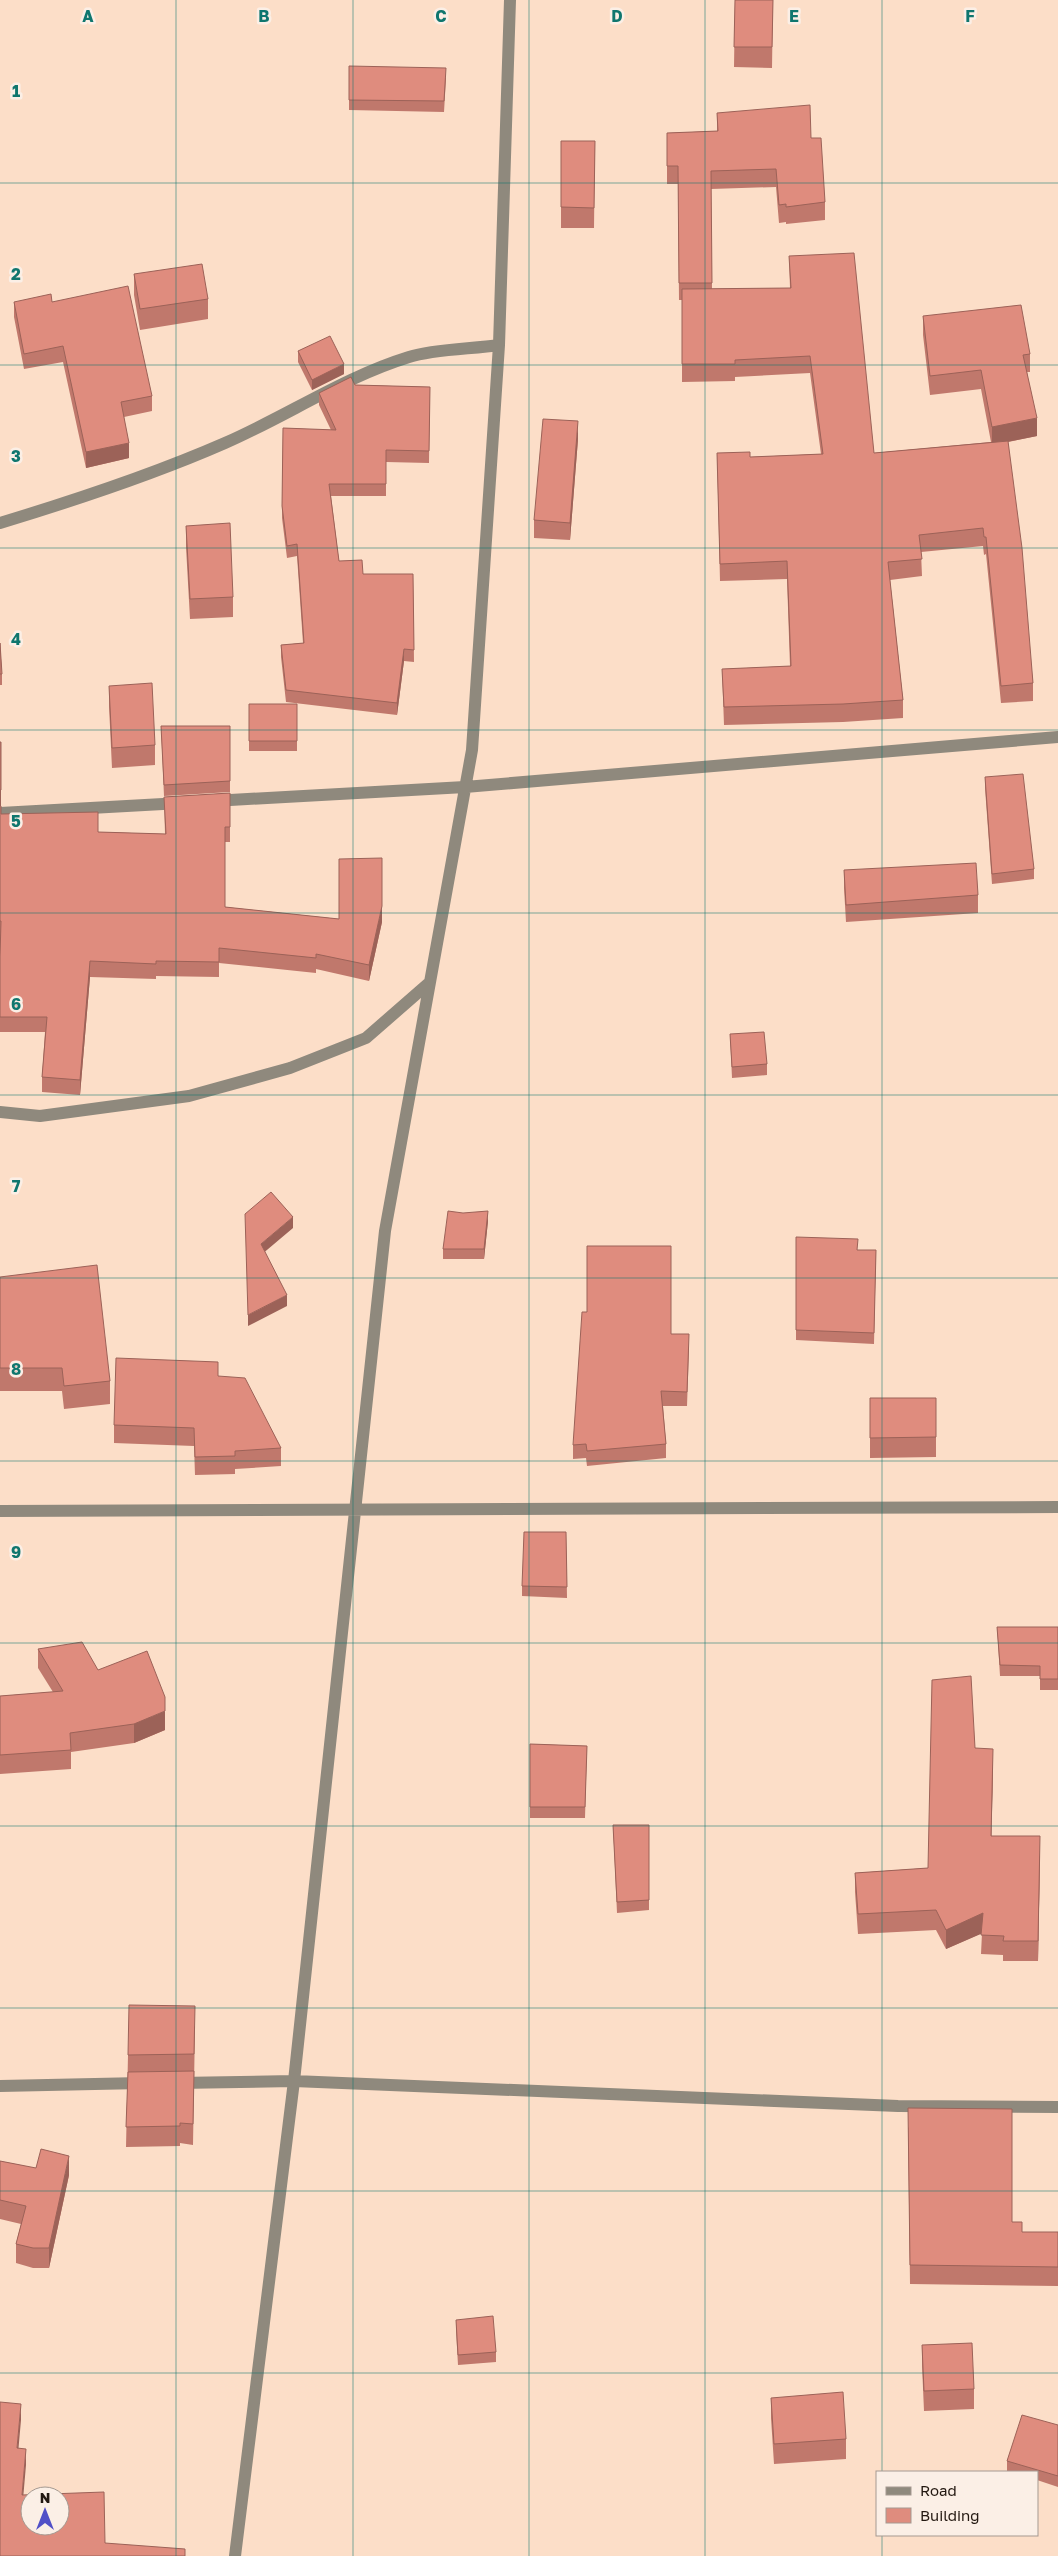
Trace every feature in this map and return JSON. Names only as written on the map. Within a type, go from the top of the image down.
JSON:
[{"type":"street","points":[[236,2556],[294,2081],[384,1231],[472,750],[499,345],[510,0]]},
{"type":"street","points":[[0,522],[76,500],[225,443],[317,396],[411,356],[499,345]]},
{"type":"street","points":[[0,813],[465,787],[1058,737]]},
{"type":"street","points":[[0,1112],[40,1116],[189,1096],[290,1068],[366,1038],[429,983]]},
{"type":"street","points":[[0,1511],[1058,1507]]},
{"type":"street","points":[[0,2086],[294,2081],[898,2106],[1058,2107]]},
{"type":"building","points":[[735,0],[773,0],[772,47],[734,47]]},
{"type":"building","points":[[349,66],[446,68],[444,101],[349,100]]},
{"type":"building","points":[[810,105],[811,138],[821,138],[825,202],[786,207],[786,204],[779,205],[776,169],[711,171],[712,283],[679,283],[678,166],[667,166],[667,133],[718,131],[717,113]]},
{"type":"building","points":[[561,141],[595,141],[594,208],[561,207]]},
{"type":"building","points":[[854,253],[874,453],[1008,441],[1022,548],[1033,683],[1001,686],[986,537],[984,537],[983,528],[919,535],[922,559],[888,562],[903,700],[843,704],[724,707],[722,669],[791,666],[787,561],[720,564],[717,453],[750,452],[750,457],[823,454],[810,356],[735,360],[735,364],[682,364],[682,289],[791,288],[789,256]]},
{"type":"building","points":[[202,264],[208,299],[140,309],[134,274]]},
{"type":"building","points":[[128,286],[152,396],[121,402],[129,443],[86,452],[63,346],[24,354],[14,302],[51,294],[52,302]]},
{"type":"building","points":[[1021,305],[1030,354],[1023,355],[1037,418],[992,427],[981,370],[930,376],[923,316]]},
{"type":"building","points":[[330,336],[344,364],[312,380],[298,351]]},
{"type":"building","points":[[351,377],[355,385],[430,387],[429,451],[386,450],[386,484],[329,484],[339,561],[362,560],[363,574],[413,574],[414,650],[404,649],[397,703],[286,690],[281,645],[304,643],[297,544],[287,546],[282,506],[283,428],[336,430],[319,393]]},
{"type":"building","points":[[543,419],[578,421],[570,523],[534,520]]},
{"type":"building","points":[[230,523],[233,597],[190,599],[186,526]]},
{"type":"building","points":[[0,643],[2,674],[0,674]]},
{"type":"building","points":[[152,683],[155,745],[112,748],[109,686]]},
{"type":"building","points":[[249,704],[297,704],[297,741],[249,741]]},
{"type":"building","points":[[161,726],[230,726],[230,781],[164,785]]},
{"type":"building","points":[[1,742],[1,790],[0,790]]},
{"type":"building","points":[[1023,774],[1034,869],[992,874],[985,777]]},
{"type":"building","points":[[230,793],[230,827],[225,827],[225,907],[339,919],[339,859],[382,858],[382,906],[369,965],[316,954],[316,958],[219,948],[219,962],[156,961],[156,964],[90,961],[80,1080],[42,1077],[47,1017],[0,1017],[0,805],[1,814],[98,812],[98,832],[166,834],[164,797]]},
{"type":"building","points":[[976,863],[978,895],[846,905],[844,870]]},
{"type":"building","points":[[764,1032],[767,1064],[732,1067],[730,1034]]},
{"type":"building","points":[[271,1192],[293,1217],[261,1244],[287,1295],[248,1315],[245,1214]]},
{"type":"building","points":[[448,1211],[463,1213],[488,1211],[484,1249],[443,1249]]},
{"type":"building","points":[[796,1237],[858,1239],[857,1250],[876,1250],[874,1333],[796,1330]]},
{"type":"building","points":[[587,1246],[671,1246],[671,1334],[689,1334],[687,1392],[661,1391],[666,1444],[587,1451],[586,1444],[573,1445],[582,1312],[587,1312]]},
{"type":"building","points":[[97,1265],[110,1381],[64,1386],[62,1368],[0,1368],[0,1277]]},
{"type":"building","points":[[116,1358],[218,1362],[218,1376],[245,1378],[281,1448],[235,1451],[235,1456],[195,1457],[194,1428],[114,1425]]},
{"type":"building","points":[[870,1398],[936,1398],[936,1437],[870,1438]]},
{"type":"building","points":[[524,1532],[566,1532],[567,1587],[522,1586]]},
{"type":"building","points":[[997,1627],[1058,1627],[1058,1679],[1040,1679],[1040,1666],[1000,1665]]},
{"type":"building","points":[[82,1642],[98,1670],[147,1651],[165,1697],[165,1711],[134,1724],[70,1733],[71,1750],[0,1755],[0,1696],[63,1691],[38,1649]]},
{"type":"building","points":[[971,1676],[975,1748],[993,1749],[991,1836],[1040,1836],[1038,1941],[1003,1941],[1004,1936],[981,1935],[983,1913],[946,1930],[936,1910],[858,1914],[855,1873],[928,1868],[932,1680]]},
{"type":"building","points":[[530,1744],[587,1746],[585,1807],[530,1807]]},
{"type":"building","points":[[613,1825],[649,1825],[649,1900],[617,1902]]},
{"type":"building","points":[[129,2005],[195,2006],[194,2054],[128,2055]]},
{"type":"building","points":[[194,2071],[193,2124],[180,2123],[180,2126],[126,2127],[128,2072]]},
{"type":"building","points":[[908,2108],[1012,2109],[1012,2222],[1022,2222],[1022,2232],[1058,2232],[1058,2267],[910,2265]]},
{"type":"building","points":[[41,2149],[69,2156],[49,2248],[33,2248],[16,2244],[26,2206],[0,2200],[0,2161],[36,2168]]},
{"type":"building","points":[[493,2316],[496,2352],[458,2355],[456,2320]]},
{"type":"building","points":[[972,2343],[974,2389],[924,2391],[922,2345]]},
{"type":"building","points":[[843,2392],[846,2439],[774,2444],[771,2398]]},
{"type":"building","points":[[0,2402],[21,2404],[17,2448],[26,2449],[23,2486],[20,2486],[20,2536],[70,2536],[70,2493],[104,2492],[105,2543],[185,2549],[185,2556],[0,2556]]},
{"type":"building","points":[[1022,2415],[1058,2425],[1058,2476],[1007,2461]]}]
